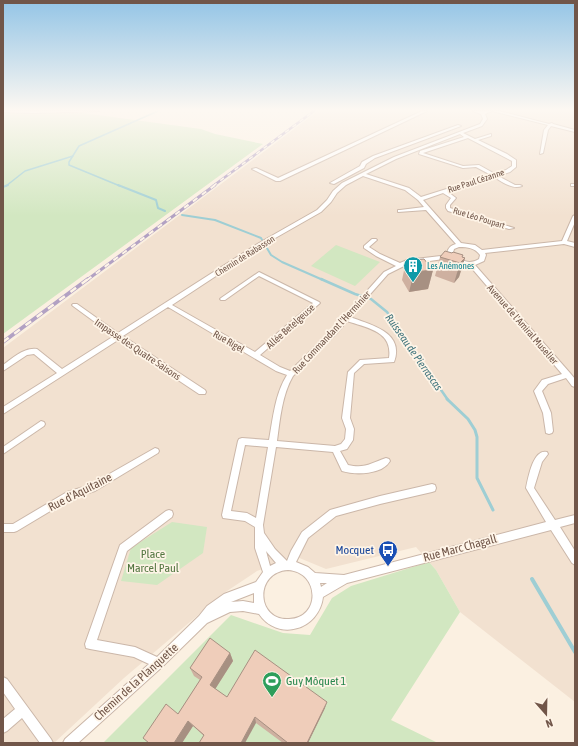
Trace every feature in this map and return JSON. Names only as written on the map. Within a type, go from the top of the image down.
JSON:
[{"type":"street","points":[[254,169],[278,180],[351,146]]},
{"type":"street","points":[[332,183],[362,167],[364,163],[374,157],[404,146],[414,150]]},
{"type":"street","name":"Chemin de Rabasson","points":[[3,412],[260,245],[319,210],[344,184],[364,175],[377,166],[425,146]]},
{"type":"street","points":[[440,146],[420,152],[422,154],[463,167],[477,166],[514,186],[520,186]]},
{"type":"street","name":"Rue Paul Cézanne","points":[[420,199],[446,192],[508,171],[514,166],[514,160],[486,146]]},
{"type":"street","points":[[541,153],[543,146]]},
{"type":"street","points":[[364,175],[407,189],[420,199],[459,245]]},
{"type":"street","name":"Rue Léo Poupart","points":[[446,192],[454,198],[448,205],[450,210],[510,228]]},
{"type":"street","points":[[400,210],[427,208]]},
{"type":"street","points":[[564,242],[575,216]]},
{"type":"street","points":[[374,240],[366,247],[399,265]]},
{"type":"street","points":[[482,252],[482,260],[471,264],[462,262],[451,256],[450,250],[459,245],[472,246],[482,252],[564,242],[575,245]]},
{"type":"street","name":"Rue Commandant l'Herminier","points":[[268,573],[261,552],[259,529],[279,403],[286,382],[291,374],[346,318],[386,273],[399,265],[417,260],[451,256]]},
{"type":"street","name":"Avenue de l'Amiral Muselier","points":[[471,264],[575,384]]},
{"type":"street","name":"Allée Betelgeuse","points":[[223,299],[259,274],[317,303],[255,356]]},
{"type":"street","name":"Impasse des Quatre Saisons","points":[[75,305],[119,337],[202,392]]},
{"type":"street","name":"Rue Rigel","points":[[168,305],[278,369],[291,374]]},
{"type":"street","points":[[346,318],[381,331],[390,338],[393,348],[392,360],[362,362],[351,372],[346,418],[350,429],[349,440],[344,447],[335,449],[242,441],[226,515],[247,517],[259,529],[272,552],[287,565],[303,569],[313,578],[318,594],[317,602],[313,611],[308,618],[300,623],[287,625],[274,622],[267,616],[262,609],[259,593],[261,585],[268,573],[276,568],[287,565],[305,535],[333,513],[432,488]]},
{"type":"street","points":[[3,368],[25,353],[35,351],[62,373]]},
{"type":"street","points":[[549,431],[547,413],[538,391],[545,382],[568,375]]},
{"type":"street","points":[[3,451],[41,424]]},
{"type":"street","points":[[335,449],[345,468],[350,470],[376,468],[386,461]]},
{"type":"street","name":"Rue d'Aquitaine","points":[[3,528],[14,528],[70,495],[92,488],[155,451]]},
{"type":"street","points":[[544,454],[538,460],[530,488],[575,560]]},
{"type":"street","points":[[158,663],[135,652],[90,644],[123,548],[169,514]]},
{"type":"street","name":"Rue Marc Chagall","points":[[313,578],[345,578],[575,519]]},
{"type":"street","name":"Rue Marc Chagall","points":[[318,594],[345,578]]},
{"type":"street","name":"Chemin de la Planquette","points":[[69,743],[158,663],[203,620],[211,610],[228,598],[261,585]]},
{"type":"street","name":"Chemin de la Planquette","points":[[203,620],[230,607],[243,606],[262,609]]},
{"type":"street","points":[[3,683],[47,743]]},
{"type":"street","points":[[3,727],[23,710]]},
{"type":"shaded area","points":[[272,146],[575,146],[575,702],[460,612],[436,570],[416,547],[326,569],[297,557],[257,571],[224,593],[124,678],[54,743],[3,743],[3,348]]},
{"type":"green space","points":[[3,146],[261,146],[3,334]]},
{"type":"green space","points":[[336,245],[380,262],[355,286],[311,266]]},
{"type":"green space","name":"Place Marcel Paul","points":[[172,522],[207,527],[203,553],[157,585],[121,581],[131,548]]},
{"type":"green space","points":[[429,562],[436,570],[460,612],[391,720],[438,743],[103,743],[231,615],[283,633],[310,635],[332,598],[351,586]]},
{"type":"building","points":[[445,251],[463,255],[462,257],[465,258],[460,263],[440,257]]},
{"type":"building","points":[[424,259],[433,270],[414,272],[406,261]]},
{"type":"building","name":"Guy Môquet 1","points":[[210,638],[230,653],[210,685],[227,697],[255,650],[327,702],[307,743],[288,743],[255,717],[241,743],[199,743],[204,735],[188,721],[174,743],[149,743],[143,738],[166,704],[178,714],[202,677],[190,668]]},
{"type":"waterway","name":"Ruisseau de Pierrascas","points":[[73,156],[79,146]]},
{"type":"waterway","points":[[7,186],[25,171],[73,156]]},
{"type":"waterway","name":"Ruisseau de Pierrascas","points":[[73,156],[69,165],[120,186]]},
{"type":"waterway","name":"Ruisseau de Pierrascas","points":[[118,185],[156,200],[158,208],[165,211]]},
{"type":"waterway","name":"Ruisseau de Pierrascas","points":[[182,215],[215,220],[261,238],[271,255],[282,262],[323,280]]},
{"type":"waterway","name":"Ruisseau de Pierrascas","points":[[321,279],[355,294],[371,299],[387,312],[448,400]]},
{"type":"waterway","name":"Ruisseau de Pierrascas","points":[[448,400],[468,419],[475,430],[477,437],[477,478],[493,510]]},
{"type":"waterway","name":"Ruisseau de Pierrascas","points":[[532,579],[575,652]]},
{"type":"railway","points":[[213,186],[267,146]]},
{"type":"railway","points":[[87,280],[215,185]]},
{"type":"railway","points":[[3,342],[88,279]]},
{"type":"place","name":"Les Anémones","points":[[413,283]]},
{"type":"place","name":"Mocquet","points":[[388,567]]},
{"type":"place","name":"Guy Môquet 1","points":[[272,698]]}]
